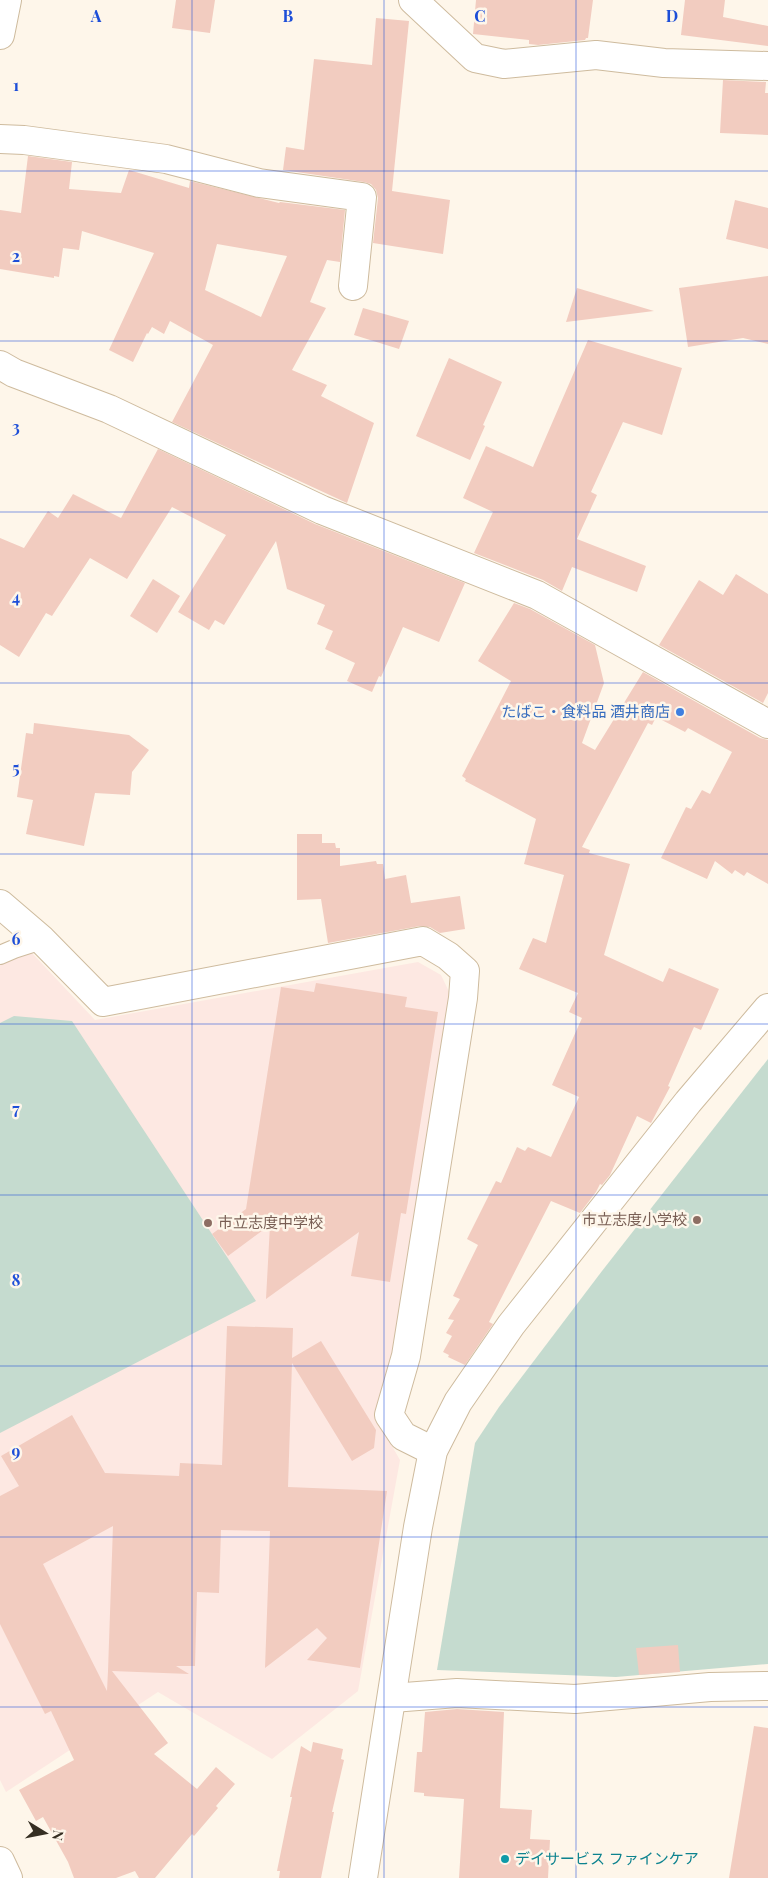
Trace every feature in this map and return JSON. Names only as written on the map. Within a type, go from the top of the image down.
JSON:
[{"type":"street","points":[[0,35],[7,0]]},
{"type":"street","points":[[413,0],[475,58],[504,64],[596,55],[664,63],[768,66]]},
{"type":"street","points":[[0,139],[24,140],[166,159],[259,183],[362,197],[353,286]]},
{"type":"street","points":[[0,365],[14,373],[110,409],[322,510],[537,596],[768,724]]},
{"type":"street","points":[[0,904],[42,940],[103,1002],[423,941],[448,956],[465,971],[463,998],[406,1356],[389,1415],[403,1436],[433,1451]]},
{"type":"street","points":[[363,1878],[418,1527],[433,1451],[458,1402],[511,1325],[688,1102],[768,1008]]},
{"type":"street","points":[[392,1698],[457,1693],[575,1699],[710,1687],[768,1686]]},
{"type":"street","points":[[0,1861],[8,1878]]},
{"type":"lane","points":[[0,955],[42,940]]},
{"type":"shaded area","name":"市立志度中学校","points":[[30,951],[95,1020],[418,962],[441,975],[455,1004],[381,1427],[400,1460],[358,1691],[272,1759],[158,1692],[6,1792],[0,1780],[0,965]]},
{"type":"green space","points":[[14,1016],[72,1021],[256,1301],[0,1433],[0,1023]]},
{"type":"green space","name":"市立志度小学校","points":[[768,1059],[768,1664],[616,1677],[437,1670],[475,1443],[499,1407],[602,1271]]},
{"type":"building","points":[[176,0],[215,0],[210,33],[172,28]]},
{"type":"building","points":[[476,0],[593,0],[588,38],[585,40],[538,45],[529,44],[529,40],[473,34]]},
{"type":"building","points":[[685,0],[725,0],[723,17],[768,26],[768,46],[681,35]]},
{"type":"building","points":[[376,18],[409,21],[392,191],[450,200],[443,254],[373,243],[378,198],[376,190],[371,184],[283,170],[286,147],[304,150],[314,59],[372,65]]},
{"type":"building","points":[[723,80],[766,82],[765,93],[768,93],[768,135],[720,133]]},
{"type":"building","points":[[28,156],[72,162],[69,189],[121,193],[129,170],[189,188],[190,181],[279,203],[345,210],[340,262],[327,260],[310,302],[326,308],[292,370],[327,385],[321,396],[374,423],[347,503],[172,422],[213,345],[170,321],[164,334],[152,327],[147,333],[133,362],[109,350],[154,253],[82,231],[79,250],[63,248],[59,277],[54,276],[54,278],[0,269],[0,210],[21,213]],"holes":[[[217,244],[287,256],[261,317],[205,290]]]},
{"type":"building","points":[[735,200],[768,208],[768,249],[726,239]]},
{"type":"building","points":[[768,276],[768,344],[743,338],[688,347],[679,288]]},
{"type":"building","points":[[577,288],[654,311],[566,322]]},
{"type":"building","points":[[363,308],[409,321],[399,349],[354,335]]},
{"type":"building","points":[[588,340],[682,368],[662,435],[623,422],[591,492],[597,495],[577,539],[646,566],[637,592],[572,567],[562,591],[543,580],[474,553],[493,512],[463,498],[486,446],[533,467]]},
{"type":"building","points":[[449,358],[502,382],[470,460],[416,436]]},
{"type":"building","points":[[158,449],[315,524],[465,583],[439,642],[403,627],[381,677],[379,676],[372,692],[347,681],[355,663],[325,649],[333,631],[317,624],[325,605],[287,589],[276,541],[224,625],[215,620],[209,630],[178,612],[226,535],[172,507],[127,579],[90,558],[52,616],[46,613],[19,657],[0,645],[0,538],[24,548],[48,511],[58,518],[73,494],[121,518]]},
{"type":"building","points":[[736,574],[768,594],[768,693],[763,703],[659,645],[699,580],[723,595]]},
{"type":"building","points":[[153,579],[180,596],[157,633],[130,616]]},
{"type":"building","points":[[514,603],[530,609],[595,645],[604,683],[582,743],[595,750],[643,672],[760,738],[768,740],[768,884],[747,872],[744,876],[735,870],[732,874],[715,861],[707,879],[661,858],[686,807],[691,809],[702,790],[710,794],[732,752],[688,728],[685,732],[656,717],[652,725],[648,723],[582,847],[590,850],[589,853],[630,864],[604,955],[663,982],[669,968],[719,989],[701,1030],[694,1027],[668,1086],[670,1087],[651,1123],[637,1116],[610,1175],[602,1185],[600,1184],[580,1213],[551,1201],[489,1322],[493,1324],[465,1365],[448,1357],[449,1355],[443,1352],[452,1336],[446,1333],[454,1320],[448,1319],[460,1299],[453,1296],[478,1245],[467,1239],[496,1181],[501,1183],[517,1147],[525,1151],[528,1147],[551,1157],[579,1097],[552,1085],[582,1018],[569,1012],[578,993],[519,969],[533,938],[546,943],[564,875],[524,864],[536,819],[465,781],[466,779],[462,776],[511,681],[478,661]]},
{"type":"building","points":[[34,723],[129,735],[149,750],[132,772],[130,795],[95,793],[84,846],[26,834],[33,800],[17,797],[26,733],[33,734]]},
{"type":"building","points":[[297,834],[322,834],[322,843],[335,843],[336,848],[340,848],[340,866],[376,861],[377,864],[383,864],[385,879],[406,875],[411,903],[460,896],[465,929],[440,933],[430,927],[420,926],[328,943],[321,899],[297,900]]},
{"type":"building","points":[[316,983],[407,997],[405,1007],[438,1012],[406,1214],[401,1213],[390,1282],[351,1276],[359,1232],[266,1299],[270,1225],[228,1256],[212,1234],[246,1209],[281,987],[314,992]]},
{"type":"building","points":[[227,1326],[293,1328],[292,1358],[321,1341],[376,1430],[374,1448],[352,1461],[292,1363],[288,1487],[387,1491],[360,1668],[307,1660],[327,1638],[317,1628],[265,1668],[270,1531],[221,1530],[219,1593],[197,1592],[195,1666],[176,1666],[189,1674],[112,1671],[168,1743],[154,1754],[197,1789],[216,1767],[235,1784],[216,1806],[218,1808],[194,1836],[192,1834],[155,1878],[139,1878],[135,1871],[116,1878],[74,1878],[68,1862],[43,1817],[36,1821],[19,1790],[74,1760],[51,1711],[45,1714],[0,1624],[0,1496],[19,1486],[1,1456],[72,1415],[105,1473],[179,1476],[180,1463],[222,1465]],"holes":[[[113,1526],[107,1691],[43,1564]]]},
{"type":"building","points":[[678,1645],[680,1672],[639,1675],[636,1648]]},
{"type":"building","points":[[457,1709],[504,1712],[500,1808],[532,1810],[530,1839],[550,1840],[548,1878],[459,1878],[464,1799],[424,1796],[424,1793],[414,1792],[417,1752],[422,1752],[425,1712]]},
{"type":"building","points":[[754,1726],[768,1728],[768,1878],[729,1878]]},
{"type":"building","points":[[313,1742],[343,1749],[341,1759],[344,1760],[332,1812],[334,1812],[321,1878],[279,1878],[280,1871],[277,1871],[301,1746],[311,1752]]},
{"type":"place","name":"たばこ・食料品 酒井商店","points":[[680,712]]},
{"type":"place","name":"市立志度小学校","points":[[697,1220]]},
{"type":"place","name":"市立志度中学校","points":[[208,1223]]},
{"type":"place","name":"デイサービス ファインケア","points":[[505,1859]]}]
